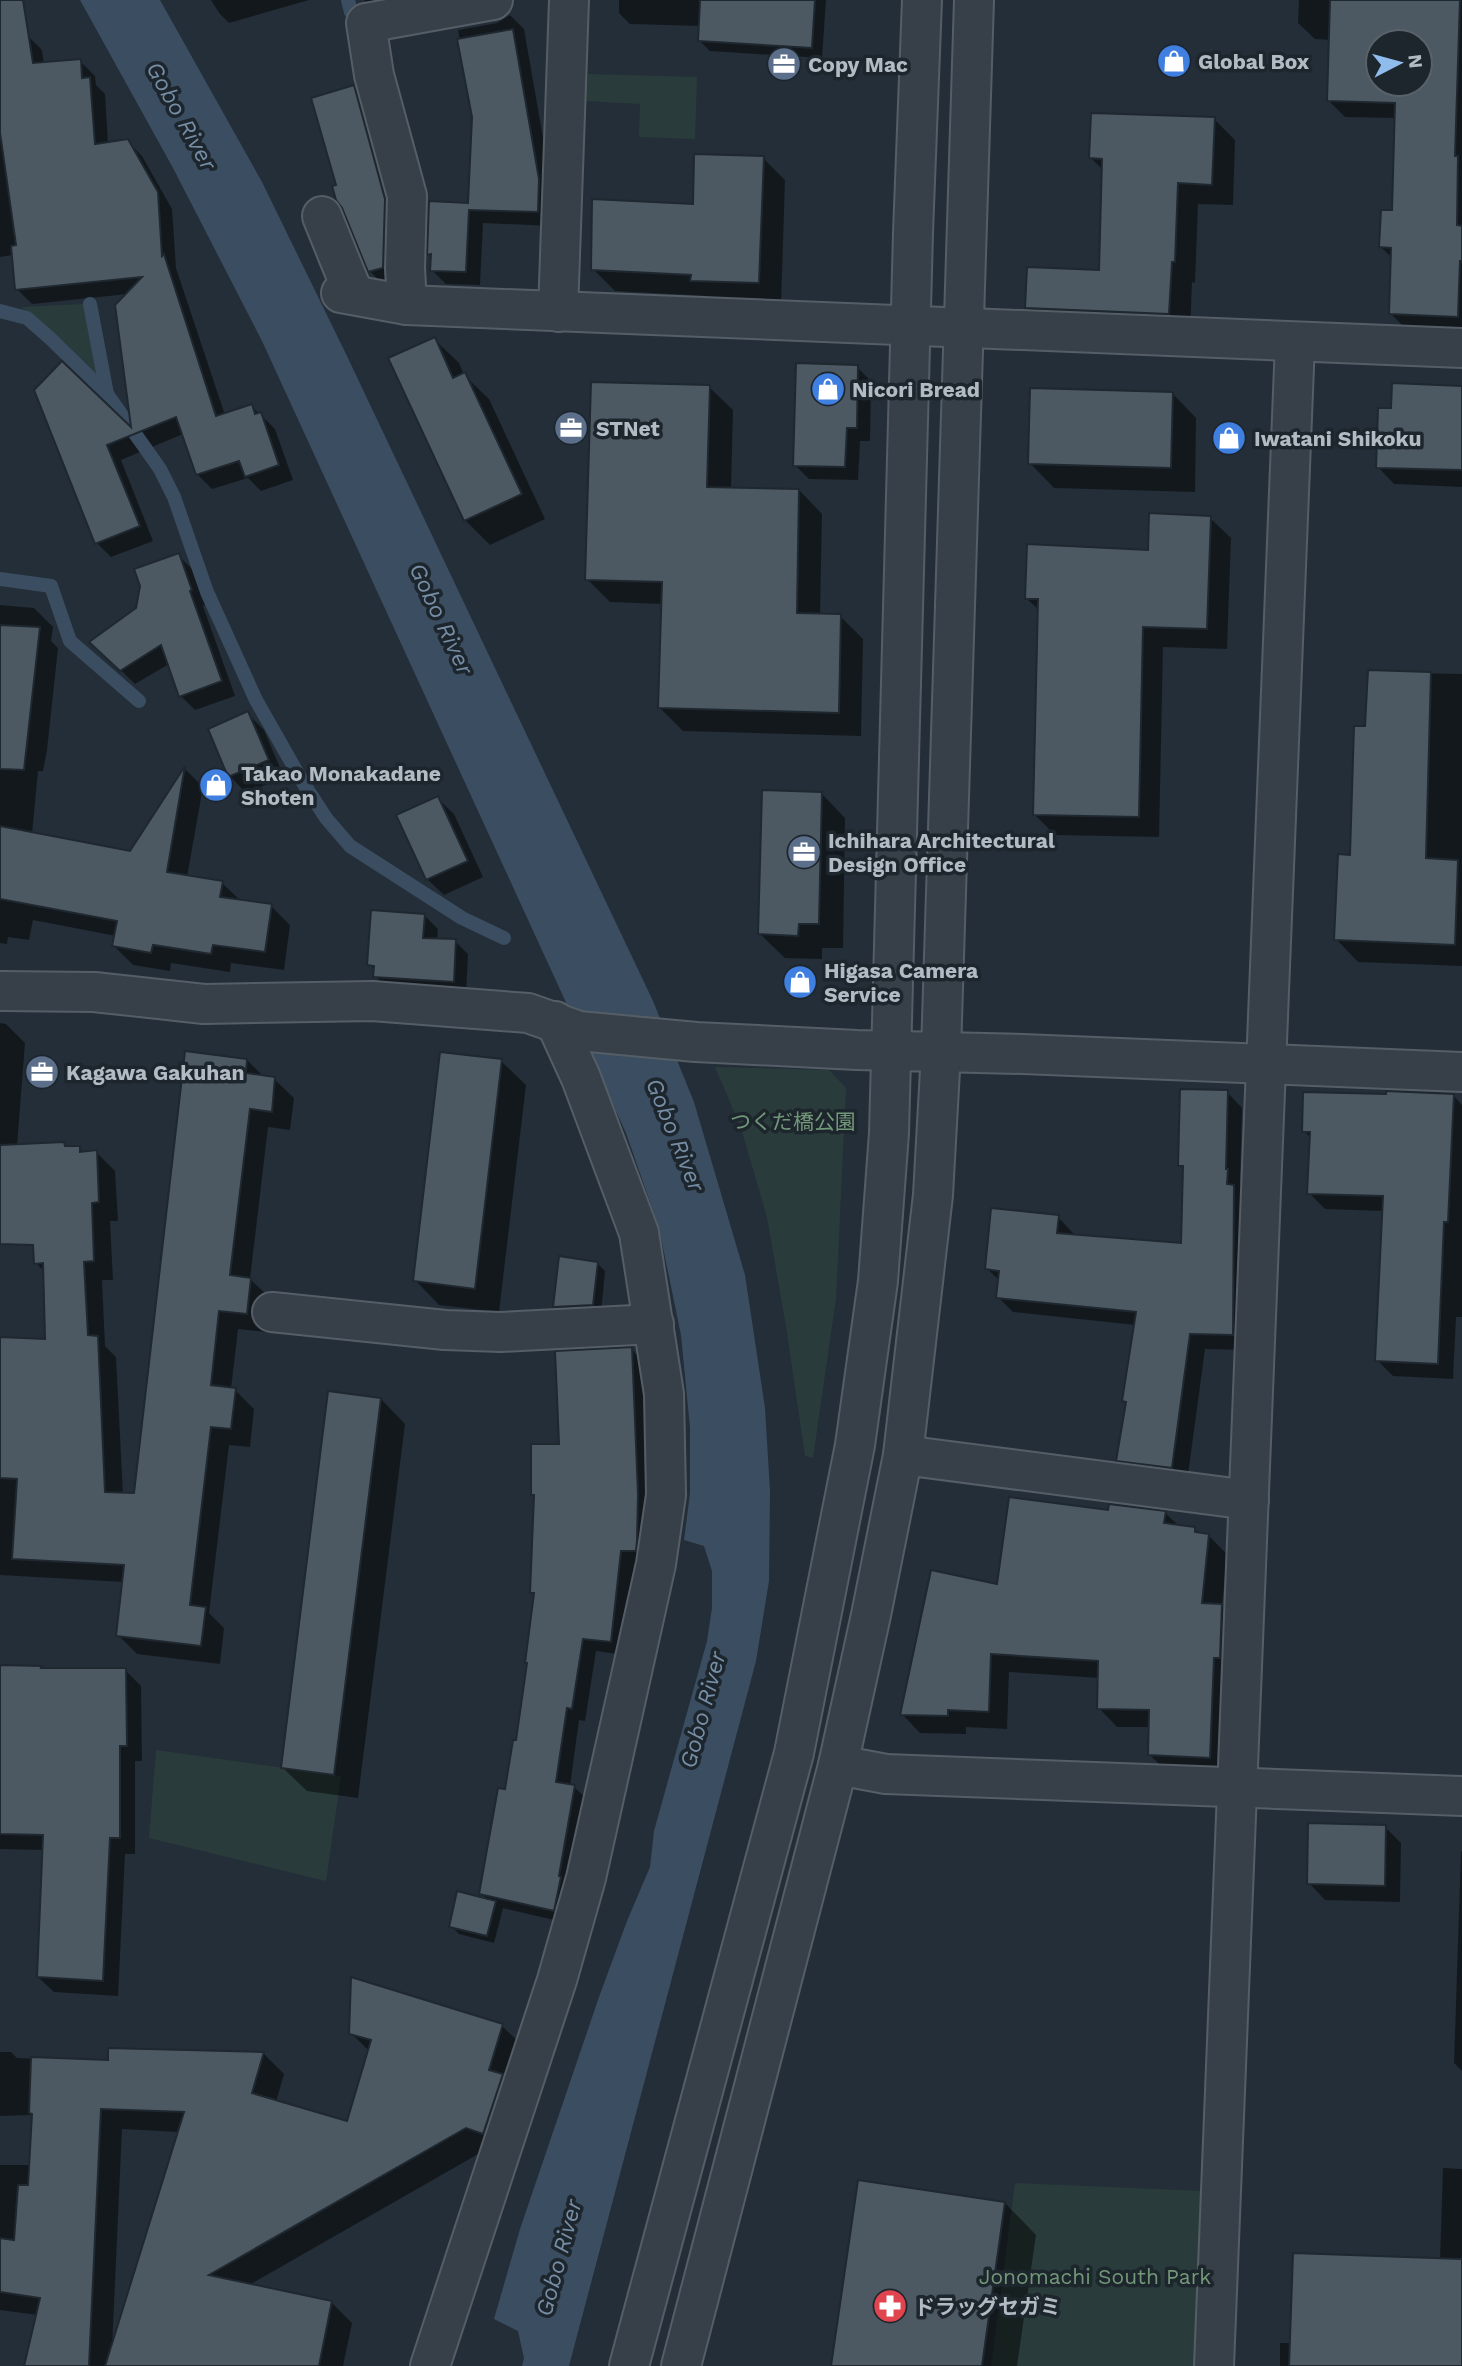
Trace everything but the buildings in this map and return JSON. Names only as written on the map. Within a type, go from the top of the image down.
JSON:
[{"type":"street","points":[[407,305],[407,196],[374,75],[366,23],[494,0]]},
{"type":"street","points":[[558,312],[569,0]]},
{"type":"street","points":[[629,2366],[794,1753],[855,1445],[877,1280],[889,1133],[922,0]]},
{"type":"street","points":[[681,2366],[838,1765],[902,1455],[933,1195],[941,1052],[974,0]]},
{"type":"street","points":[[322,216],[347,294],[407,305],[1462,348]]},
{"type":"street","points":[[1214,2366],[1295,342]]},
{"type":"street","points":[[0,991],[94,992],[204,1004],[372,1001],[528,1013],[567,1026],[681,1041],[1462,1072]]},
{"type":"street","points":[[430,2366],[557,1980],[586,1878],[656,1564],[666,1495],[664,1394],[639,1233],[581,1078],[567,1026]]},
{"type":"street","points":[[272,1312],[445,1330],[501,1332],[654,1324]]},
{"type":"street","points":[[902,1455],[1250,1500]]},
{"type":"street","points":[[838,1765],[887,1774],[1462,1796]]},
{"type":"green space","points":[[588,74],[697,77],[695,139],[639,137],[640,104],[586,101]]},
{"type":"green space","points":[[84,304],[97,374],[54,332],[21,307]]},
{"type":"green space","name":"つくだ橋公園","points":[[715,1067],[829,1070],[846,1088],[836,1298],[813,1458],[805,1456],[767,1217],[741,1128]]},
{"type":"green space","points":[[156,1750],[341,1776],[326,1881],[149,1838]]},
{"type":"green space","name":"Jonomachi South Park","points":[[1015,2183],[1202,2191],[1196,2366],[991,2366]]},
{"type":"water","name":"Gobo River","points":[[80,0],[160,0],[262,182],[653,1001],[694,1102],[745,1275],[765,1408],[770,1491],[769,1581],[756,1661],[569,2366],[522,2366],[524,2358],[518,2331],[494,2319],[520,2229],[599,1997],[650,1867],[654,1831],[707,1641],[712,1608],[712,1571],[704,1546],[684,1540],[690,1493],[690,1428],[681,1335],[659,1228],[626,1133],[262,341],[173,168]]},
{"type":"waterway","points":[[348,0],[351,12]]},
{"type":"waterway","points":[[90,304],[107,394]]},
{"type":"waterway","points":[[0,311],[27,318],[107,394],[160,469],[174,497],[207,592],[256,700],[326,818],[350,846],[462,918],[504,938]]},
{"type":"waterway","points":[[0,579],[51,586],[70,641],[139,701]]},
{"type":"place","name":"Global Box","points":[[1174,61]]},
{"type":"place","name":"Copy Mac","points":[[784,64]]},
{"type":"place","name":"Nicori Bread","points":[[828,389]]},
{"type":"place","name":"STNet","points":[[571,428]]},
{"type":"place","name":"Iwatani Shikoku","points":[[1229,438]]},
{"type":"place","name":"Takao Monakadane Shoten","points":[[216,785]]},
{"type":"place","name":"Ichihara Architectural Design Office","points":[[804,852]]},
{"type":"place","name":"Higasa Camera Service","points":[[800,982]]},
{"type":"place","name":"Kagawa Gakuhan","points":[[42,1072]]},
{"type":"place","name":"ドラッグセガミ","points":[[890,2306]]}]
